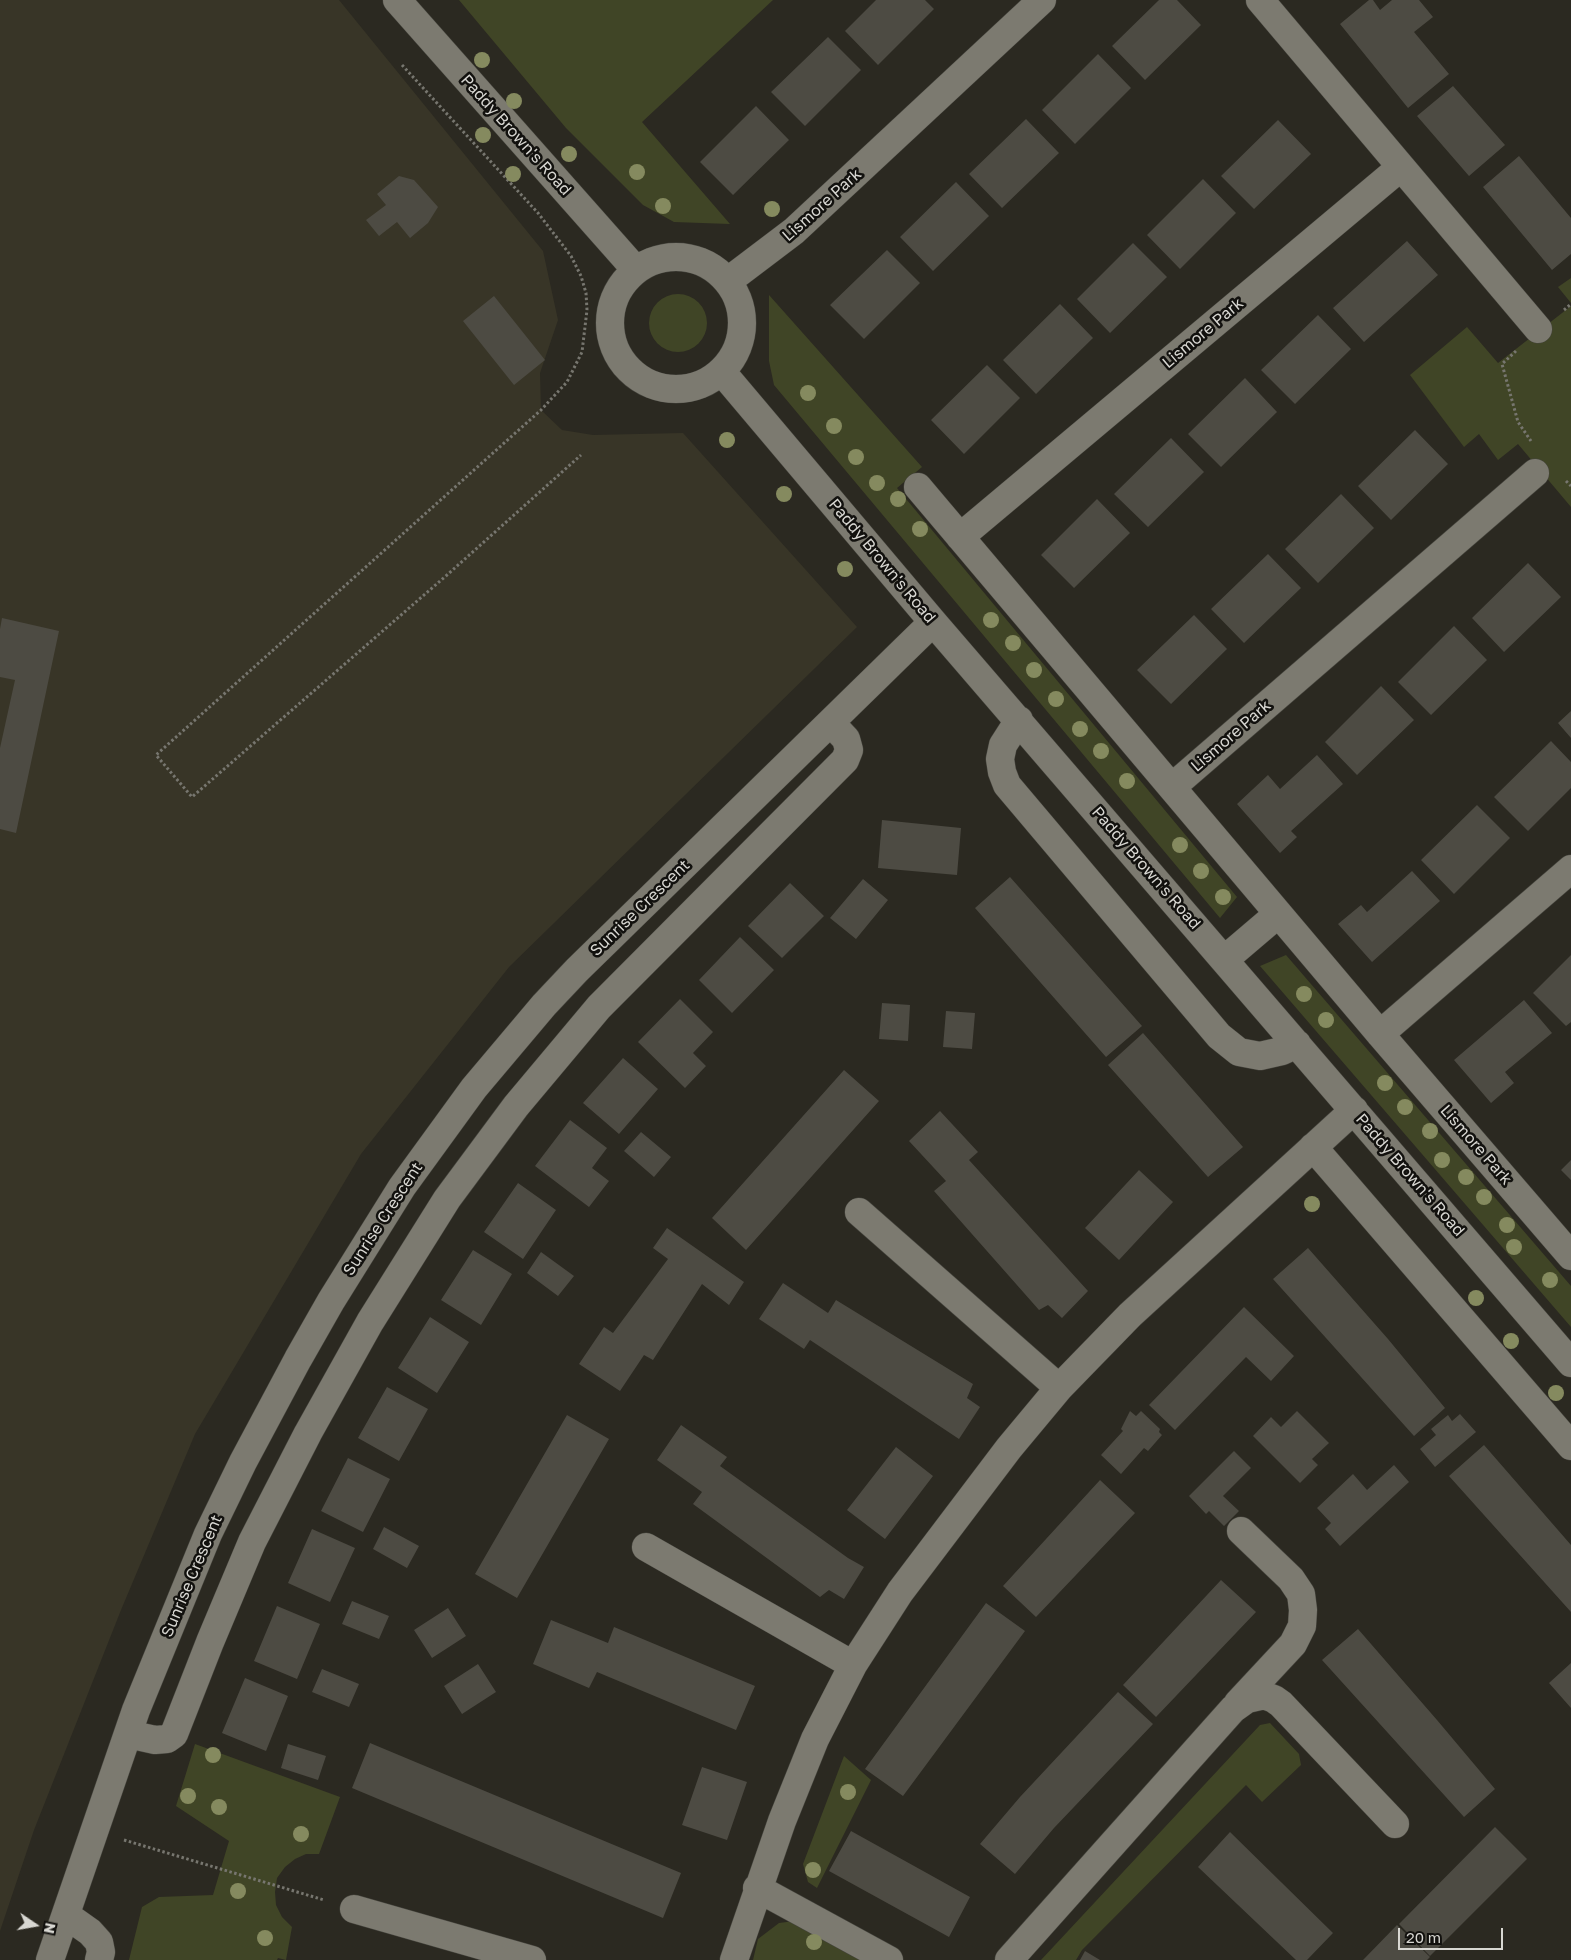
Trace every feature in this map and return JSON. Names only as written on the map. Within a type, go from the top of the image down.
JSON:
[{"type":"street","name":"Paddy Brown's Road","points":[[396,0],[636,270]]},
{"type":"street","name":"Lismore Park","points":[[728,281],[794,231],[1042,0]]},
{"type":"street","points":[[1260,0],[1538,329]]},
{"type":"street","name":"Lismore Park","points":[[960,537],[1401,167]]},
{"type":"street","points":[[672,256],[692,258],[710,266],[728,281],[736,296],[742,316],[740,336],[733,355],[722,372],[706,382],[689,388],[672,389],[654,386],[638,378],[625,366],[614,348],[609,326],[611,305],[620,285],[636,270],[652,260],[672,256]]},
{"type":"street","name":"Paddy Brown's Road","points":[[722,372],[933,622],[1571,1363]]},
{"type":"street","name":"Lismore Park","points":[[1535,473],[1172,787],[1380,1034],[1571,1256]]},
{"type":"street","points":[[918,487],[1172,787]]},
{"type":"street","name":"Sunrise Crescent","points":[[50,1960],[136,1710],[194,1568],[243,1462],[298,1359],[407,1179],[474,1088],[570,977],[933,622]]},
{"type":"street","points":[[1019,720],[1003,745],[1000,759],[1002,772],[1008,785],[1219,1036],[1239,1052],[1260,1056],[1297,1044]]},
{"type":"street","points":[[128,1734],[155,1740],[166,1739],[174,1734],[256,1533],[308,1433],[370,1322],[447,1199],[516,1106],[599,1007],[845,760],[849,750],[846,739],[830,722]]},
{"type":"street","points":[[1380,1034],[1571,869]]},
{"type":"street","points":[[1224,960],[1278,914]]},
{"type":"street","points":[[734,1960],[757,1888],[815,1739],[853,1665],[900,1592],[1009,1448],[1059,1388],[1130,1315],[1354,1110]]},
{"type":"street","points":[[1313,1146],[1571,1446]]},
{"type":"street","points":[[859,1212],[1059,1388]]},
{"type":"street","points":[[1009,1960],[1293,1644],[1302,1626],[1301,1594],[1291,1579],[1241,1531]]},
{"type":"street","points":[[646,1547],[853,1665]]},
{"type":"street","points":[[1232,1710],[1240,1703],[1254,1696],[1266,1696],[1274,1699],[1289,1711],[1395,1824]]},
{"type":"street","points":[[757,1888],[889,1960]]},
{"type":"street","points":[[354,1908],[532,1960]]},
{"type":"street","points":[[66,1914],[90,1932],[99,1942],[101,1952],[99,1960]]},
{"type":"path","points":[[402,65],[538,213],[571,256],[582,276],[586,294],[587,310],[582,352],[567,382],[541,410],[156,755],[192,798],[581,455]]},
{"type":"path","points":[[1532,442],[1518,422],[1502,364],[1538,329],[1571,304]]},
{"type":"path","points":[[1565,480],[1571,486]]},
{"type":"path","points":[[95,1832],[354,1908]]},
{"type":"shaded area","points":[[0,0],[339,0],[543,251],[558,320],[540,373],[541,410],[562,430],[593,435],[683,433],[857,627],[509,967],[361,1154],[195,1434],[121,1610],[34,1830],[0,1931]]},
{"type":"green space","points":[[459,0],[773,0],[642,122],[730,224],[674,222],[643,205],[566,128]]},
{"type":"green space","points":[[1571,278],[1571,303],[1558,287]]},
{"type":"green space","points":[[678,294],[689,296],[702,307],[707,323],[705,334],[694,347],[678,352],[667,350],[654,339],[649,323],[651,312],[662,299]]},
{"type":"green space","points":[[769,295],[922,467],[897,488],[1237,897],[1220,918],[774,385],[769,361]]},
{"type":"green space","points":[[1571,306],[1571,507],[1518,444],[1498,460],[1479,434],[1464,447],[1410,375],[1467,327],[1498,363]]},
{"type":"green space","points":[[1286,955],[1571,1286],[1571,1327],[1260,966]]},
{"type":"green space","points":[[1270,1723],[1299,1754],[1301,1765],[1262,1802],[1246,1785],[1082,1950],[1076,1960],[1041,1960],[1260,1725]]},
{"type":"green space","points":[[195,1744],[340,1797],[319,1854],[306,1854],[295,1859],[285,1867],[277,1878],[276,1905],[282,1917],[292,1927],[286,1960],[278,1958],[277,1960],[129,1960],[142,1907],[159,1897],[213,1895],[229,1841],[176,1806]]},
{"type":"green space","points":[[844,1756],[871,1780],[817,1888],[808,1882],[803,1864]]},
{"type":"green space","points":[[802,1920],[873,1960],[753,1960],[758,1939],[779,1923]]},
{"type":"building","points":[[876,0],[925,0],[934,9],[878,65],[845,31]]},
{"type":"building","points":[[1159,0],[1177,0],[1201,25],[1145,80],[1112,46]]},
{"type":"building","points":[[1369,0],[1373,0],[1380,10],[1392,0],[1419,0],[1433,17],[1414,32],[1449,74],[1408,108],[1340,24]]},
{"type":"building","points":[[828,37],[861,70],[805,126],[771,92]]},
{"type":"building","points":[[1098,54],[1131,88],[1075,144],[1042,110]]},
{"type":"building","points":[[1453,86],[1505,145],[1469,176],[1417,116]]},
{"type":"building","points":[[756,106],[789,140],[733,195],[700,162]]},
{"type":"building","points":[[1026,119],[1059,153],[1002,208],[969,174]]},
{"type":"building","points":[[1278,120],[1311,154],[1254,209],[1221,176]]},
{"type":"building","points":[[1519,156],[1571,218],[1571,254],[1552,270],[1483,187]]},
{"type":"building","points":[[399,176],[414,180],[438,207],[428,223],[410,238],[397,222],[379,236],[366,220],[386,205],[377,194]]},
{"type":"building","points":[[1203,179],[1236,213],[1180,269],[1147,235]]},
{"type":"building","points":[[956,182],[989,216],[933,271],[900,237]]},
{"type":"building","points":[[1407,241],[1438,275],[1364,342],[1333,308]]},
{"type":"building","points":[[1133,243],[1167,277],[1110,333],[1077,299]]},
{"type":"building","points":[[887,250],[920,283],[864,339],[830,305]]},
{"type":"building","points":[[494,296],[545,360],[514,385],[463,321]]},
{"type":"building","points":[[1060,304],[1093,338],[1036,394],[1003,360]]},
{"type":"building","points":[[1318,315],[1351,349],[1295,404],[1261,370]]},
{"type":"building","points":[[987,365],[1020,398],[964,454],[931,420]]},
{"type":"building","points":[[1245,378],[1277,412],[1221,467],[1188,434]]},
{"type":"building","points":[[1415,430],[1448,464],[1391,520],[1358,486]]},
{"type":"building","points":[[1171,438],[1204,472],[1148,527],[1114,494]]},
{"type":"building","points":[[1341,494],[1374,528],[1318,583],[1285,549]]},
{"type":"building","points":[[1097,499],[1130,533],[1074,588],[1041,555]]},
{"type":"building","points":[[1268,554],[1301,588],[1244,643],[1211,609]]},
{"type":"building","points":[[1528,563],[1561,597],[1504,652],[1472,618]]},
{"type":"building","points":[[1194,615],[1227,649],[1171,704],[1137,670]]},
{"type":"building","points":[[2,618],[59,631],[16,833],[0,829],[0,748],[15,680],[0,677],[0,629]]},
{"type":"building","points":[[1454,626],[1487,660],[1431,715],[1398,682]]},
{"type":"building","points":[[1381,686],[1414,720],[1357,775],[1325,742]]},
{"type":"building","points":[[1571,711],[1571,738],[1558,723]]},
{"type":"building","points":[[1551,741],[1571,762],[1571,788],[1528,831],[1494,797]]},
{"type":"building","points":[[1317,755],[1343,784],[1291,831],[1297,837],[1280,853],[1237,804],[1268,775],[1280,789]]},
{"type":"building","points":[[1477,805],[1510,838],[1454,894],[1421,860]]},
{"type":"building","points":[[882,820],[961,828],[957,875],[878,868]]},
{"type":"building","points":[[1412,871],[1440,901],[1372,962],[1338,924],[1361,905],[1367,912]]},
{"type":"building","points":[[1010,877],[1142,1026],[1106,1057],[975,908]]},
{"type":"building","points":[[863,879],[888,900],[856,939],[830,918]]},
{"type":"building","points":[[790,883],[824,916],[782,958],[748,926]]},
{"type":"building","points":[[740,937],[774,970],[732,1013],[699,980]]},
{"type":"building","points":[[1571,955],[1571,1022],[1566,1026],[1533,993]]},
{"type":"building","points":[[680,999],[713,1032],[693,1053],[706,1066],[685,1088],[638,1042]]},
{"type":"building","points":[[1524,1000],[1552,1033],[1505,1072],[1514,1083],[1491,1103],[1454,1060]]},
{"type":"building","points":[[882,1003],[910,1005],[908,1041],[879,1039]]},
{"type":"building","points":[[946,1011],[975,1013],[972,1049],[943,1047]]},
{"type":"building","points":[[1143,1033],[1243,1147],[1208,1177],[1108,1065]]},
{"type":"building","points":[[623,1058],[658,1089],[619,1134],[583,1103]]},
{"type":"building","points":[[844,1070],[879,1101],[746,1250],[712,1218]]},
{"type":"building","points":[[940,1111],[978,1152],[969,1160],[1088,1291],[1062,1318],[1048,1305],[1039,1310],[934,1191],[946,1181],[909,1141]]},
{"type":"building","points":[[570,1120],[607,1148],[592,1168],[609,1181],[589,1207],[535,1166]]},
{"type":"building","points":[[641,1132],[671,1157],[654,1177],[624,1151]]},
{"type":"building","points":[[1571,1160],[1571,1180],[1561,1170]]},
{"type":"building","points":[[1139,1170],[1173,1202],[1119,1260],[1085,1228]]},
{"type":"building","points":[[518,1183],[556,1210],[523,1259],[484,1232]]},
{"type":"building","points":[[667,1228],[744,1282],[729,1305],[702,1284],[653,1360],[644,1355],[620,1391],[579,1364],[604,1327],[613,1333],[668,1259],[653,1248]]},
{"type":"building","points":[[1308,1248],[1388,1339],[1445,1408],[1414,1436],[1273,1279]]},
{"type":"building","points":[[473,1250],[512,1274],[481,1325],[441,1300]]},
{"type":"building","points":[[541,1252],[574,1276],[558,1296],[527,1273]]},
{"type":"building","points":[[783,1283],[828,1313],[836,1300],[973,1384],[967,1398],[980,1407],[959,1439],[810,1340],[804,1349],[759,1319]]},
{"type":"building","points":[[1244,1307],[1294,1356],[1271,1381],[1246,1357],[1175,1430],[1149,1405]]},
{"type":"building","points":[[430,1317],[469,1342],[437,1393],[398,1368]]},
{"type":"building","points":[[387,1387],[428,1409],[399,1461],[358,1438]]},
{"type":"building","points":[[1130,1411],[1136,1416],[1141,1411],[1160,1429],[1159,1432],[1162,1435],[1148,1451],[1144,1448],[1121,1474],[1101,1455],[1123,1431],[1121,1429]]},
{"type":"building","points":[[1297,1411],[1329,1443],[1312,1459],[1318,1465],[1300,1483],[1253,1436],[1271,1417],[1281,1427]]},
{"type":"building","points":[[1460,1414],[1476,1432],[1435,1467],[1420,1449],[1436,1435],[1431,1429],[1448,1415],[1452,1421]]},
{"type":"building","points":[[567,1415],[609,1439],[517,1598],[475,1574]]},
{"type":"building","points":[[681,1425],[727,1457],[720,1466],[848,1558],[864,1567],[844,1599],[829,1590],[820,1597],[693,1504],[702,1492],[657,1460]]},
{"type":"building","points":[[1484,1445],[1571,1545],[1571,1612],[1449,1476]]},
{"type":"building","points":[[896,1447],[933,1476],[885,1539],[847,1510]]},
{"type":"building","points":[[1234,1451],[1251,1468],[1223,1496],[1239,1511],[1224,1526],[1209,1511],[1206,1514],[1189,1496]]},
{"type":"building","points":[[348,1458],[390,1479],[363,1532],[321,1511]]},
{"type":"building","points":[[1394,1465],[1409,1482],[1340,1546],[1325,1529],[1331,1523],[1317,1508],[1353,1474],[1367,1490]]},
{"type":"building","points":[[1100,1480],[1135,1513],[1036,1617],[1003,1586]]},
{"type":"building","points":[[384,1527],[419,1546],[407,1568],[373,1549]]},
{"type":"building","points":[[312,1529],[355,1548],[330,1602],[288,1583]]},
{"type":"building","points":[[1221,1580],[1256,1612],[1156,1717],[1123,1685]]},
{"type":"building","points":[[352,1601],[389,1616],[379,1639],[342,1624]]},
{"type":"building","points":[[986,1603],[1025,1631],[903,1796],[865,1769]]},
{"type":"building","points":[[277,1606],[320,1624],[297,1679],[254,1661]]},
{"type":"building","points":[[448,1608],[466,1636],[432,1658],[414,1630]]},
{"type":"building","points":[[551,1620],[608,1643],[614,1627],[755,1686],[736,1730],[597,1672],[589,1688],[533,1664]]},
{"type":"building","points":[[1358,1629],[1495,1789],[1464,1817],[1322,1660]]},
{"type":"building","points":[[1571,1663],[1571,1708],[1549,1683]]},
{"type":"building","points":[[478,1664],[496,1692],[462,1714],[444,1686]]},
{"type":"building","points":[[322,1669],[359,1684],[349,1707],[312,1692]]},
{"type":"building","points":[[245,1678],[288,1696],[266,1751],[222,1733]]},
{"type":"building","points":[[1118,1692],[1153,1724],[1054,1828],[1015,1874],[980,1844],[1020,1797]]},
{"type":"building","points":[[370,1743],[681,1873],[663,1918],[352,1788]]},
{"type":"building","points":[[288,1744],[326,1756],[318,1780],[281,1768]]},
{"type":"building","points":[[702,1767],[747,1782],[727,1840],[682,1825]]},
{"type":"building","points":[[1495,1827],[1527,1859],[1430,1956],[1399,1924]]},
{"type":"building","points":[[851,1831],[970,1897],[949,1937],[829,1871]]},
{"type":"building","points":[[1230,1832],[1333,1933],[1307,1960],[1296,1960],[1198,1867]]},
{"type":"building","points":[[1397,1925],[1430,1957],[1427,1960],[1363,1960]]},
{"type":"building","points":[[1085,1951],[1100,1960],[1080,1960]]}]
